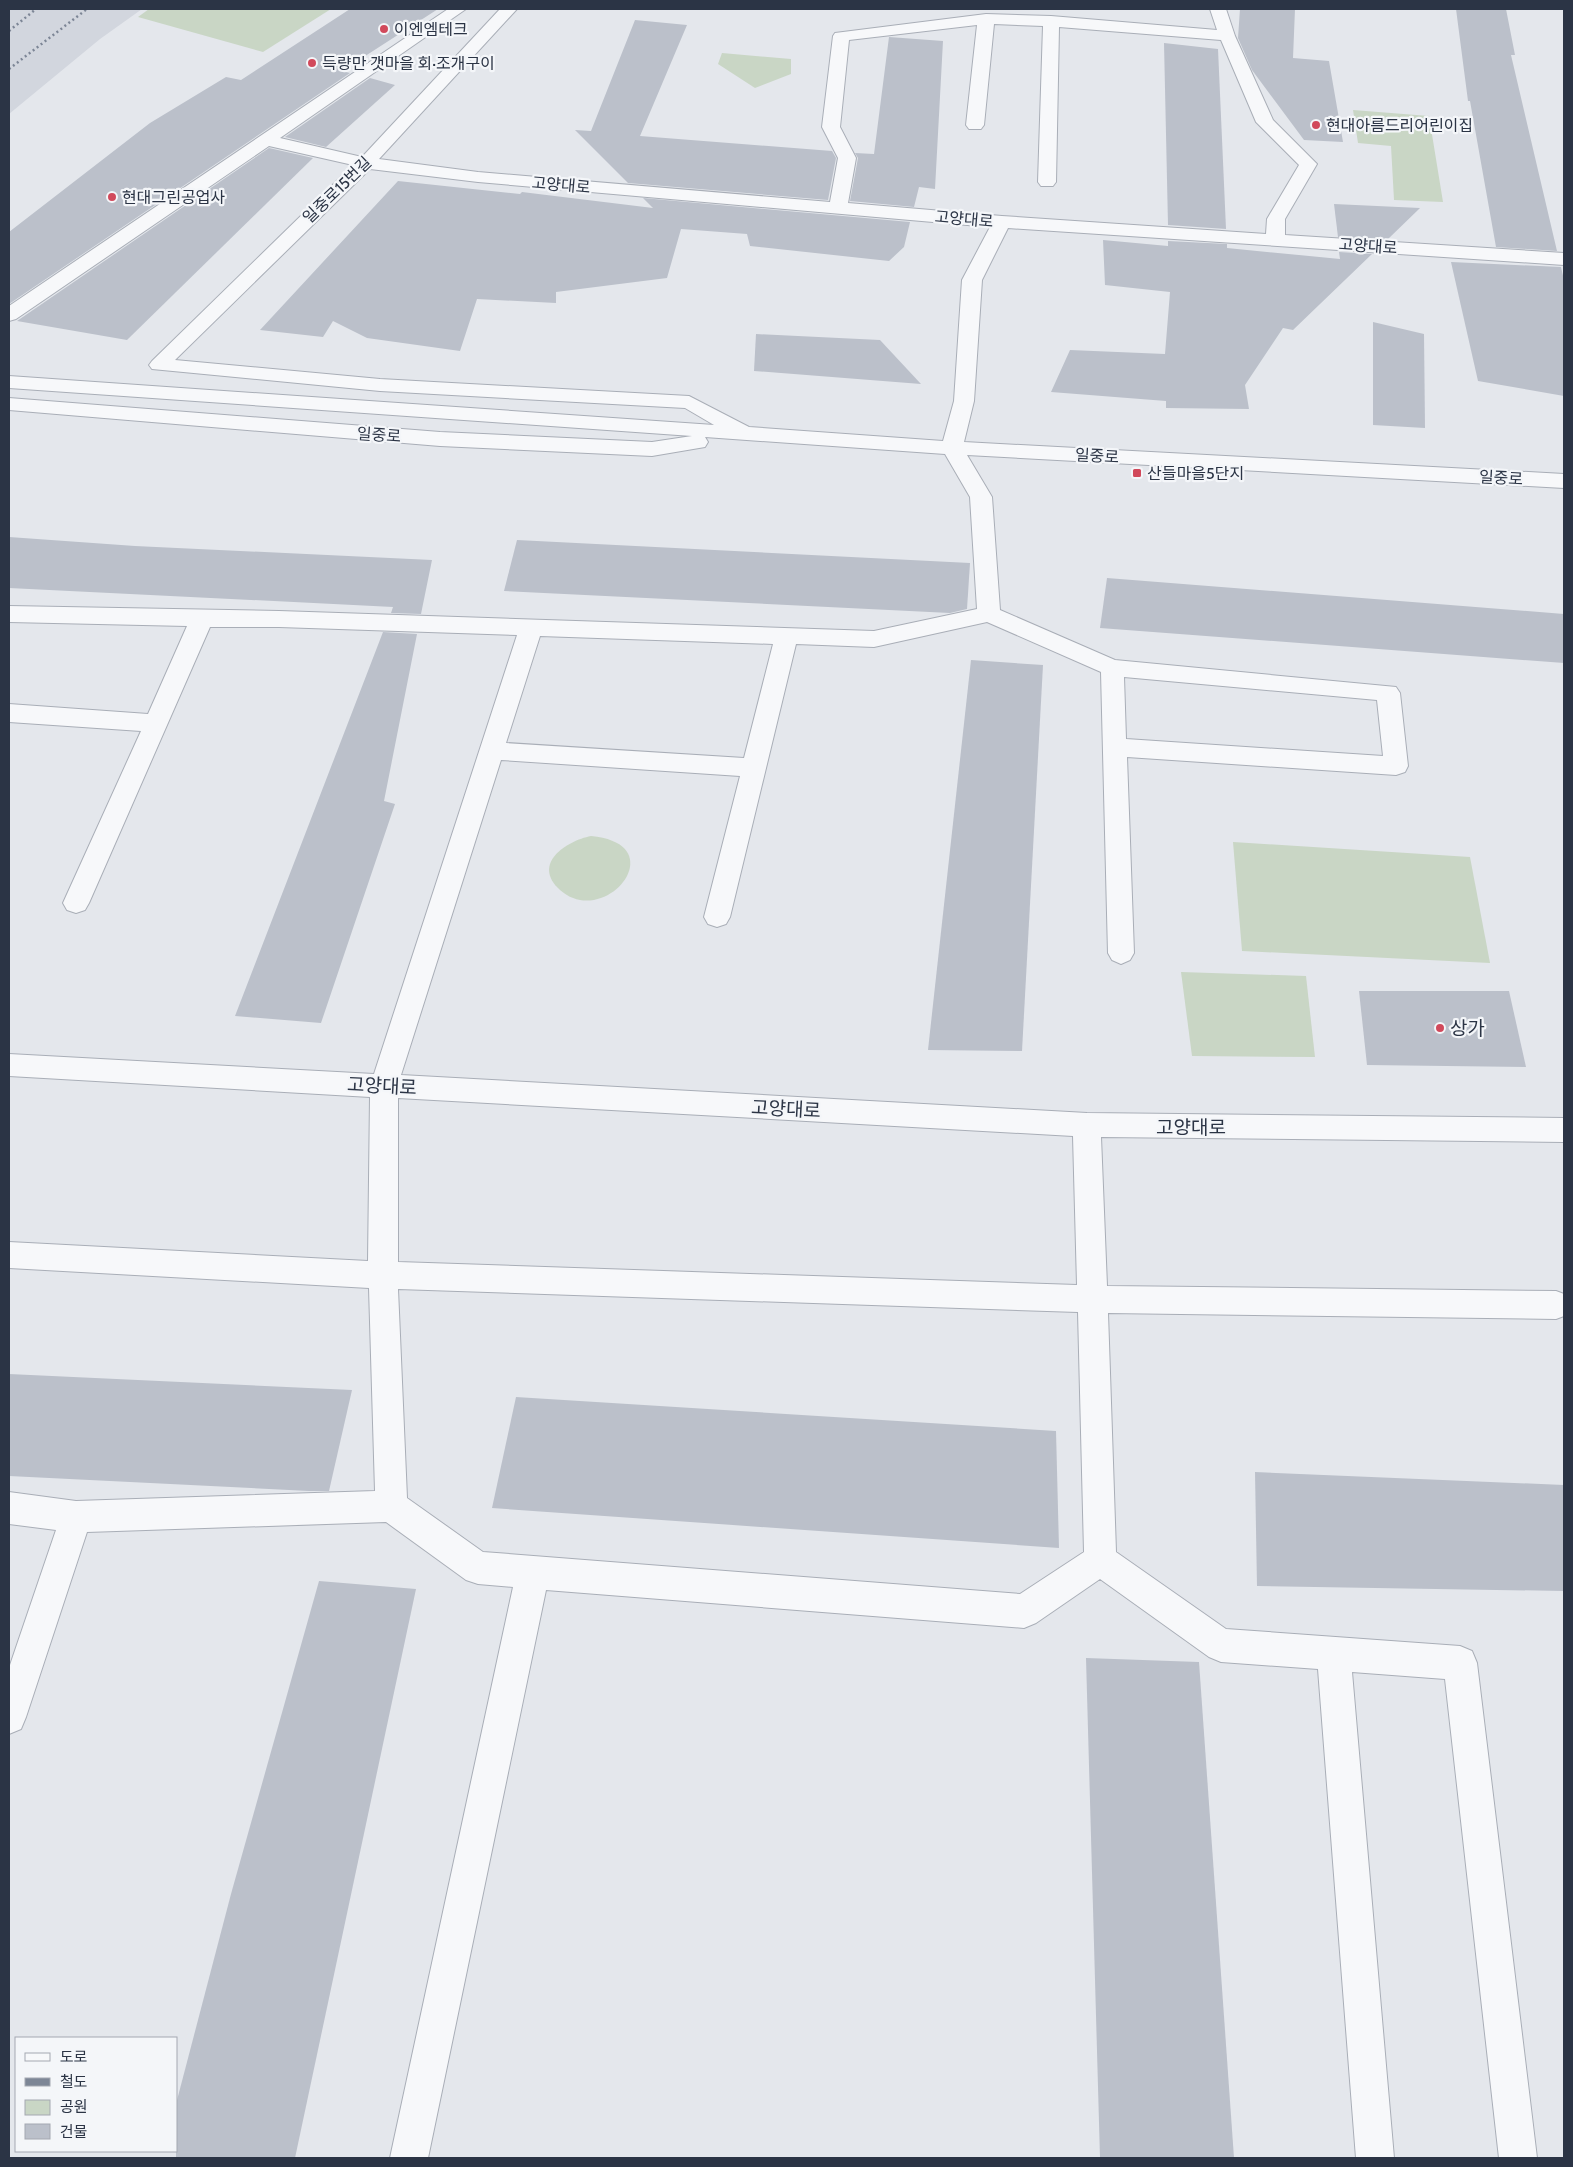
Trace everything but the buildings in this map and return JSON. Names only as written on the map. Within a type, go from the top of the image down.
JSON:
[{"type":"street","points":[[9,315],[458,9]]},
{"type":"street","name":"일중로15번길","points":[[159,364],[366,163],[509,9]]},
{"type":"street","points":[[1218,9],[1227,36],[1265,122],[1308,164],[1276,219],[1275,240]]},
{"type":"street","points":[[838,208],[844,188],[847,158],[831,127],[841,36],[986,19],[1051,21],[1227,36]]},
{"type":"street","points":[[975,125],[986,19]]},
{"type":"street","points":[[1047,182],[1051,21]]},
{"type":"street","name":"고양대로","points":[[265,140],[366,163],[478,178],[1002,222],[1564,259]]},
{"type":"street","points":[[989,614],[982,497],[952,448],[964,402],[972,280],[1002,222]]},
{"type":"street","name":"일중로","points":[[159,364],[380,385],[689,402],[749,435]]},
{"type":"street","name":"일중로","points":[[9,382],[952,448],[1564,481]]},
{"type":"street","name":"일중로","points":[[9,404],[440,439],[652,449],[749,435]]},
{"type":"street","points":[[9,614],[202,619],[278,618],[874,640],[989,614],[1112,668],[1388,693],[1396,766],[1114,747]]},
{"type":"street","points":[[76,903],[202,619]]},
{"type":"street","points":[[391,1506],[383,1275],[384,1086],[531,628]]},
{"type":"street","points":[[717,917],[786,638]]},
{"type":"street","points":[[1112,668],[1121,953]]},
{"type":"street","points":[[9,712],[155,723]]},
{"type":"street","points":[[491,751],[753,768]]},
{"type":"street","name":"고양대로","points":[[9,1065],[1087,1125],[1564,1130]]},
{"type":"street","points":[[1087,1125],[1100,1560]]},
{"type":"street","points":[[9,1255],[383,1275],[1092,1299],[1556,1304]]},
{"type":"street","points":[[9,1508],[76,1517],[391,1506],[478,1568],[1024,1611],[1100,1560]]},
{"type":"street","points":[[9,1717],[76,1517]]},
{"type":"street","points":[[1100,1560],[1221,1645],[1460,1663],[1518,2158]]},
{"type":"street","points":[[409,2158],[533,1572]]},
{"type":"street","points":[[1334,1653],[1375,2158]]},
{"type":"shaded area","points":[[9,9],[142,9],[100,39],[9,114]]},
{"type":"green space","points":[[149,9],[331,9],[263,52],[138,17]]},
{"type":"green space","points":[[722,53],[791,59],[791,74],[755,88],[718,64]]},
{"type":"green space","points":[[1353,110],[1429,116],[1443,202],[1394,200],[1391,146],[1358,143]]},
{"type":"green space","points":[[591,836],[616,842],[628,853],[630,867],[624,881],[612,893],[596,900],[578,899],[560,890],[552,880],[549,871],[550,863],[563,848]]},
{"type":"green space","points":[[1233,842],[1470,857],[1490,963],[1242,951]]},
{"type":"green space","points":[[1181,972],[1306,976],[1315,1057],[1192,1056]]},
{"type":"railway","points":[[9,31],[36,9]]},
{"type":"railway","points":[[9,69],[87,9]]},
{"type":"place","name":"이엔엠테크","points":[[384,29]]},
{"type":"place","name":"득량만 갯마을 회·조개구이","points":[[312,63]]},
{"type":"place","name":"현대아름드리어린이집","points":[[1316,125]]},
{"type":"place","name":"현대그린공업사","points":[[112,197]]},
{"type":"place","name":"산들마을5단지","points":[[1137,473]]},
{"type":"place","name":"상가","points":[[1440,1028]]}]
